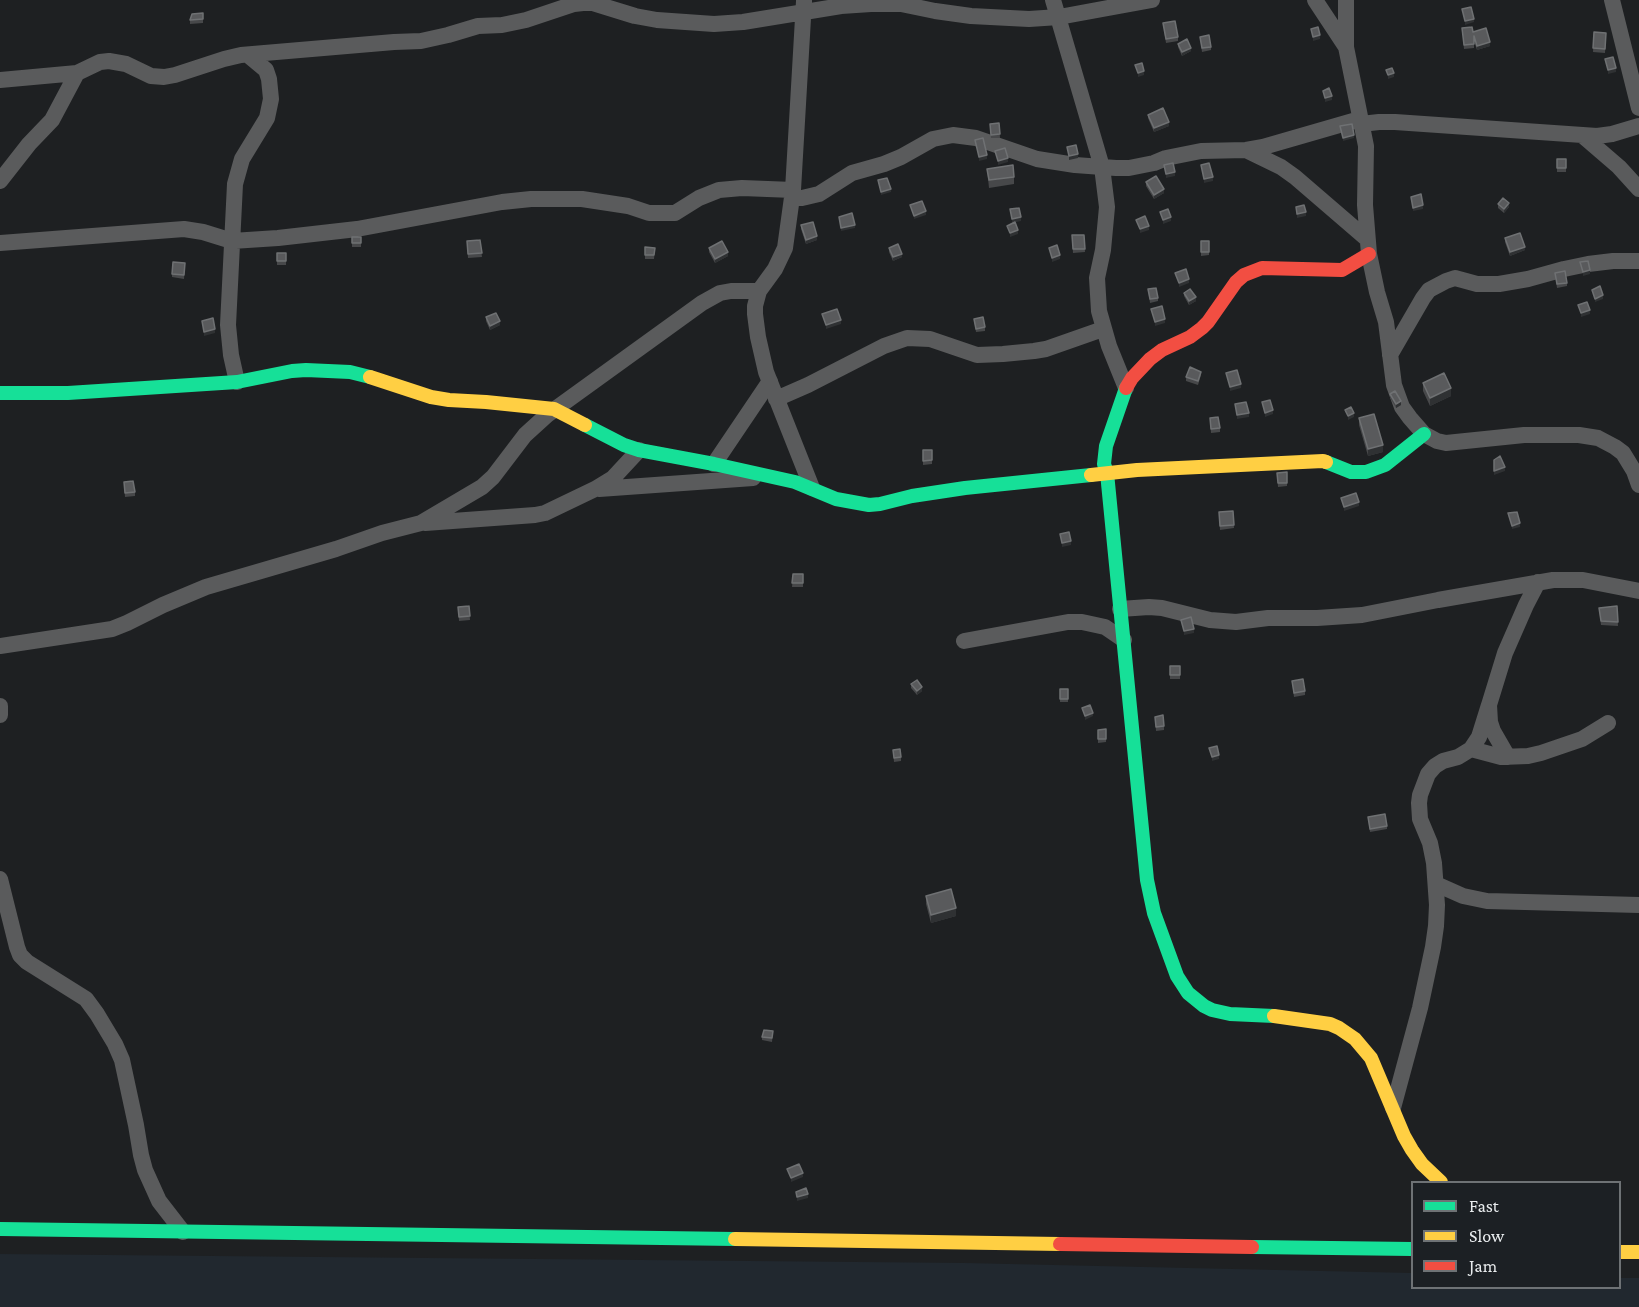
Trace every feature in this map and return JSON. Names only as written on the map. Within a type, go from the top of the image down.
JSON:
[{"type":"street","points":[[1053,0],[1102,167],[1107,207],[1106,229],[1097,278],[1097,295],[1103,329],[1126,388]]},
{"type":"street","points":[[0,80],[77,73],[100,62],[109,61],[126,64],[151,76],[164,77],[224,59],[248,55],[421,41],[478,26],[526,20],[574,4],[584,3],[593,3],[657,20],[714,24],[743,22],[804,6],[901,4],[971,16],[1029,19],[1059,17],[1152,0]]},
{"type":"street","points":[[1315,0],[1346,47]]},
{"type":"street","points":[[1346,0],[1346,47],[1365,135],[1367,156],[1365,205],[1368,246],[1377,292],[1386,322],[1392,375],[1397,394],[1410,418],[1424,434],[1446,443],[1524,435],[1579,435],[1598,438],[1623,453],[1639,485]]},
{"type":"street","points":[[1612,0],[1639,108]]},
{"type":"street","points":[[804,6],[792,194],[785,248],[775,269],[759,291],[755,314],[762,355],[770,381],[812,488]]},
{"type":"street","points":[[237,382],[228,325],[235,184],[238,170],[248,149],[267,118],[271,99],[266,70],[248,55]]},
{"type":"street","points":[[0,181],[28,144],[52,120],[77,73]]},
{"type":"street","points":[[0,243],[184,229],[232,241],[298,236],[347,231],[502,202],[531,199],[582,199],[628,206],[650,213],[675,213],[699,198],[719,190],[742,188],[792,194],[802,198],[819,194],[852,173],[901,157],[933,139],[953,135],[976,138],[1037,159],[1123,168],[1142,166],[1166,158],[1201,151],[1246,150],[1263,147],[1361,122],[1395,122],[1583,136],[1612,134],[1639,126]]},
{"type":"street","points":[[1583,136],[1624,172],[1639,189]]},
{"type":"street","points":[[1246,150],[1281,167],[1295,177],[1368,246]]},
{"type":"street","points":[[1368,246],[1361,261],[1342,270],[1262,268],[1244,275],[1236,282],[1202,328],[1190,337],[1162,350],[1139,370],[1126,388],[1104,455],[1104,464],[1107,473],[1124,640],[1146,880],[1154,913],[1177,976],[1196,1001],[1204,1006],[1221,1012],[1300,1018],[1330,1024],[1355,1039],[1371,1058],[1412,1150],[1422,1164],[1440,1181]]},
{"type":"street","points":[[1390,355],[1423,298],[1430,290],[1446,280],[1455,278],[1477,284],[1499,284],[1588,264],[1639,261]]},
{"type":"street","points":[[422,523],[482,487],[493,477],[525,435],[554,410],[710,297],[731,291],[759,291]]},
{"type":"street","points":[[776,399],[884,346],[907,338],[930,339],[977,355],[1003,354],[1046,349],[1103,329]]},
{"type":"street","points":[[0,393],[68,393],[237,382],[291,371],[350,372],[431,397],[554,410],[624,445],[639,450],[771,477],[858,504],[880,504],[932,492],[1137,470],[1318,461],[1328,462],[1351,472],[1366,472],[1385,465],[1424,434]]},
{"type":"street","points":[[714,464],[770,381]]},
{"type":"street","points":[[0,646],[112,629],[206,587],[422,523],[535,515],[561,506],[613,478],[639,450]]},
{"type":"street","points":[[595,489],[771,477]]},
{"type":"street","points":[[1120,609],[1161,608],[1223,622],[1284,618],[1339,618],[1384,612],[1538,582],[1569,579],[1639,591]]},
{"type":"street","points":[[1393,1108],[1411,1047],[1436,926],[1436,884],[1430,843],[1420,819],[1420,795],[1428,774],[1435,766],[1471,749],[1479,737],[1505,653],[1538,582]]},
{"type":"street","points":[[964,642],[1068,622],[1082,622],[1105,627],[1124,640]]},
{"type":"street","points":[[1490,705],[1490,722],[1493,731],[1508,758]]},
{"type":"street","points":[[0,706],[0,715]]},
{"type":"street","points":[[1471,749],[1508,758],[1528,756],[1582,738],[1608,723]]},
{"type":"street","points":[[0,879],[20,955],[27,962],[86,999],[115,1044],[122,1060],[145,1170],[159,1201],[183,1232]]},
{"type":"street","points":[[1436,884],[1463,896],[1487,901],[1639,905]]},
{"type":"street","points":[[0,1229],[1411,1249]]},
{"type":"street","points":[[1621,1252],[1639,1252]]},
{"type":"shaded area","points":[[0,1254],[965,1263],[1411,1273],[1411,1289],[1621,1289],[1621,1278],[1639,1278],[1639,1307],[0,1307]]},
{"type":"building","points":[[1471,7],[1474,19],[1465,21],[1462,9]]},
{"type":"building","points":[[203,13],[203,19],[190,20],[192,14]]},
{"type":"building","points":[[1175,21],[1178,37],[1166,39],[1163,23]]},
{"type":"building","points":[[1318,27],[1320,35],[1313,37],[1311,29]]},
{"type":"building","points":[[1472,27],[1473,32],[1486,28],[1490,42],[1477,46],[1474,36],[1474,44],[1464,45],[1462,28]]},
{"type":"building","points":[[1594,32],[1606,33],[1605,49],[1593,48]]},
{"type":"building","points":[[1209,35],[1211,47],[1202,48],[1200,37]]},
{"type":"building","points":[[1187,39],[1191,48],[1182,52],[1178,44]]},
{"type":"building","points":[[1613,57],[1616,68],[1608,70],[1605,59]]},
{"type":"building","points":[[1142,63],[1144,71],[1138,73],[1135,65]]},
{"type":"building","points":[[1392,68],[1394,73],[1388,75],[1386,70]]},
{"type":"building","points":[[1329,88],[1332,96],[1325,98],[1323,91]]},
{"type":"building","points":[[1163,108],[1169,122],[1154,128],[1148,115]]},
{"type":"building","points":[[999,123],[1000,134],[991,135],[990,124]]},
{"type":"building","points":[[1352,124],[1354,135],[1343,138],[1340,126]]},
{"type":"building","points":[[983,138],[987,155],[979,157],[975,140]]},
{"type":"building","points":[[1076,145],[1078,154],[1069,156],[1067,147]]},
{"type":"building","points":[[1005,148],[1008,158],[998,161],[995,151]]},
{"type":"building","points":[[1557,159],[1566,159],[1566,168],[1557,168]]},
{"type":"building","points":[[1173,163],[1175,172],[1166,174],[1164,165]]},
{"type":"building","points":[[1209,163],[1213,177],[1204,179],[1201,165]]},
{"type":"building","points":[[1013,165],[1014,177],[989,180],[987,169]]},
{"type":"building","points":[[1156,176],[1164,189],[1154,195],[1146,182]]},
{"type":"building","points":[[887,178],[891,189],[881,192],[878,180]]},
{"type":"building","points":[[1421,194],[1423,205],[1413,208],[1411,197]]},
{"type":"building","points":[[1503,198],[1509,203],[1504,209],[1498,204]]},
{"type":"building","points":[[922,201],[926,211],[914,216],[910,205]]},
{"type":"building","points":[[1304,205],[1306,212],[1297,214],[1296,207]]},
{"type":"building","points":[[1019,208],[1021,217],[1012,219],[1010,209]]},
{"type":"building","points":[[1168,209],[1171,217],[1163,220],[1160,212]]},
{"type":"building","points":[[852,213],[855,225],[841,228],[839,217]]},
{"type":"building","points":[[1145,216],[1149,226],[1140,229],[1136,220]]},
{"type":"building","points":[[813,222],[817,236],[806,240],[801,225]]},
{"type":"building","points":[[1015,222],[1018,230],[1010,233],[1007,226]]},
{"type":"building","points":[[1520,233],[1525,247],[1510,252],[1505,238]]},
{"type":"building","points":[[1072,235],[1084,235],[1085,249],[1073,249]]},
{"type":"building","points":[[352,237],[361,237],[361,243],[352,243]]},
{"type":"building","points":[[480,240],[482,253],[468,254],[467,241]]},
{"type":"building","points":[[722,241],[728,252],[715,259],[709,248]]},
{"type":"building","points":[[1201,241],[1209,241],[1209,252],[1201,252]]},
{"type":"building","points":[[898,244],[902,254],[893,257],[889,248]]},
{"type":"building","points":[[1057,245],[1060,255],[1052,258],[1049,248]]},
{"type":"building","points":[[645,247],[655,248],[654,255],[645,255]]},
{"type":"building","points":[[277,253],[286,253],[286,261],[277,261]]},
{"type":"building","points":[[1588,261],[1590,270],[1583,272],[1580,262]]},
{"type":"building","points":[[173,262],[185,263],[184,275],[172,274]]},
{"type":"building","points":[[1186,269],[1189,279],[1179,283],[1175,273]]},
{"type":"building","points":[[1565,271],[1567,283],[1557,284],[1555,273]]},
{"type":"building","points":[[1600,286],[1603,295],[1595,299],[1592,290]]},
{"type":"building","points":[[1156,288],[1158,298],[1150,299],[1148,289]]},
{"type":"building","points":[[1190,289],[1196,297],[1189,301],[1184,293]]},
{"type":"building","points":[[1587,302],[1590,310],[1581,313],[1578,305]]},
{"type":"building","points":[[1162,306],[1165,319],[1155,322],[1151,309]]},
{"type":"building","points":[[837,309],[841,320],[826,325],[822,314]]},
{"type":"building","points":[[496,313],[500,321],[490,326],[486,317]]},
{"type":"building","points":[[983,317],[985,327],[976,329],[974,319]]},
{"type":"building","points":[[213,318],[215,329],[204,332],[202,321]]},
{"type":"building","points":[[1190,367],[1201,372],[1198,381],[1186,377]]},
{"type":"building","points":[[1237,370],[1241,384],[1230,387],[1226,373]]},
{"type":"building","points":[[1444,373],[1451,388],[1430,398],[1423,383]]},
{"type":"building","points":[[1395,391],[1401,401],[1396,404],[1390,394]]},
{"type":"building","points":[[1270,400],[1273,410],[1265,413],[1262,402]]},
{"type":"building","points":[[1246,402],[1249,413],[1237,415],[1235,404]]},
{"type":"building","points":[[1351,407],[1354,413],[1348,416],[1345,410]]},
{"type":"building","points":[[1374,414],[1383,445],[1368,449],[1359,418]]},
{"type":"building","points":[[1218,417],[1220,428],[1211,429],[1210,418]]},
{"type":"building","points":[[923,450],[932,450],[932,460],[923,461]]},
{"type":"building","points":[[1500,456],[1505,467],[1494,471],[1494,460]]},
{"type":"building","points":[[1287,472],[1287,483],[1278,483],[1277,473]]},
{"type":"building","points":[[133,481],[135,492],[125,493],[124,482]]},
{"type":"building","points":[[1356,493],[1359,502],[1344,507],[1341,498]]},
{"type":"building","points":[[1233,511],[1234,525],[1220,526],[1219,512]]},
{"type":"building","points":[[1517,512],[1520,523],[1512,526],[1508,513]]},
{"type":"building","points":[[1069,532],[1071,541],[1062,543],[1060,534]]},
{"type":"building","points":[[793,574],[803,574],[803,583],[792,583]]},
{"type":"building","points":[[469,606],[470,616],[459,617],[458,607]]},
{"type":"building","points":[[1617,606],[1618,622],[1601,621],[1599,608]]},
{"type":"building","points":[[1191,617],[1194,629],[1184,631],[1181,620]]},
{"type":"building","points":[[1170,666],[1180,666],[1180,675],[1170,675]]},
{"type":"building","points":[[1303,679],[1305,691],[1294,693],[1292,681]]},
{"type":"building","points":[[917,680],[922,687],[917,691],[911,684]]},
{"type":"building","points":[[1060,689],[1068,689],[1068,699],[1060,699]]},
{"type":"building","points":[[1090,705],[1093,713],[1085,716],[1082,708]]},
{"type":"building","points":[[1163,715],[1164,726],[1156,727],[1155,717]]},
{"type":"building","points":[[1106,729],[1106,739],[1098,739],[1098,730]]},
{"type":"building","points":[[1217,746],[1219,755],[1212,757],[1209,748]]},
{"type":"building","points":[[900,749],[901,757],[894,758],[893,750]]},
{"type":"building","points":[[1385,814],[1387,826],[1370,829],[1368,817]]},
{"type":"building","points":[[951,889],[956,908],[931,915],[926,896]]},
{"type":"building","points":[[764,1030],[773,1031],[772,1038],[762,1037]]},
{"type":"building","points":[[799,1164],[803,1173],[791,1178],[787,1169]]},
{"type":"building","points":[[806,1188],[808,1194],[797,1197],[796,1192]]},
{"type":"traffic: fast","points":[[0,393],[68,393],[237,382],[306,370],[350,372],[370,377]]},
{"type":"traffic: fast","points":[[1126,388],[1106,446],[1104,464],[1107,473],[1147,880],[1154,913],[1177,976],[1188,993],[1212,1010],[1230,1014],[1274,1016]]},
{"type":"traffic: fast","points":[[585,425],[639,450],[795,482],[836,499],[869,505],[965,488],[1091,475]]},
{"type":"traffic: fast","points":[[1326,462],[1351,472],[1366,472],[1385,465],[1424,434]]},
{"type":"traffic: fast","points":[[0,1229],[735,1239]]},
{"type":"traffic: fast","points":[[1252,1247],[1411,1249]]},
{"type":"traffic: slow","points":[[370,377],[431,397],[554,409],[585,425]]},
{"type":"traffic: slow","points":[[1091,475],[1137,470],[1326,462]]},
{"type":"traffic: slow","points":[[1274,1016],[1330,1024],[1355,1039],[1371,1058],[1412,1150],[1422,1164],[1440,1181]]},
{"type":"traffic: slow","points":[[735,1239],[1060,1244]]},
{"type":"traffic: slow","points":[[1621,1252],[1639,1252]]},
{"type":"traffic: jam","points":[[1126,388],[1150,359],[1202,328],[1236,282],[1244,275],[1262,268],[1342,270],[1369,254]]},
{"type":"traffic: jam","points":[[1060,1244],[1252,1247]]}]
